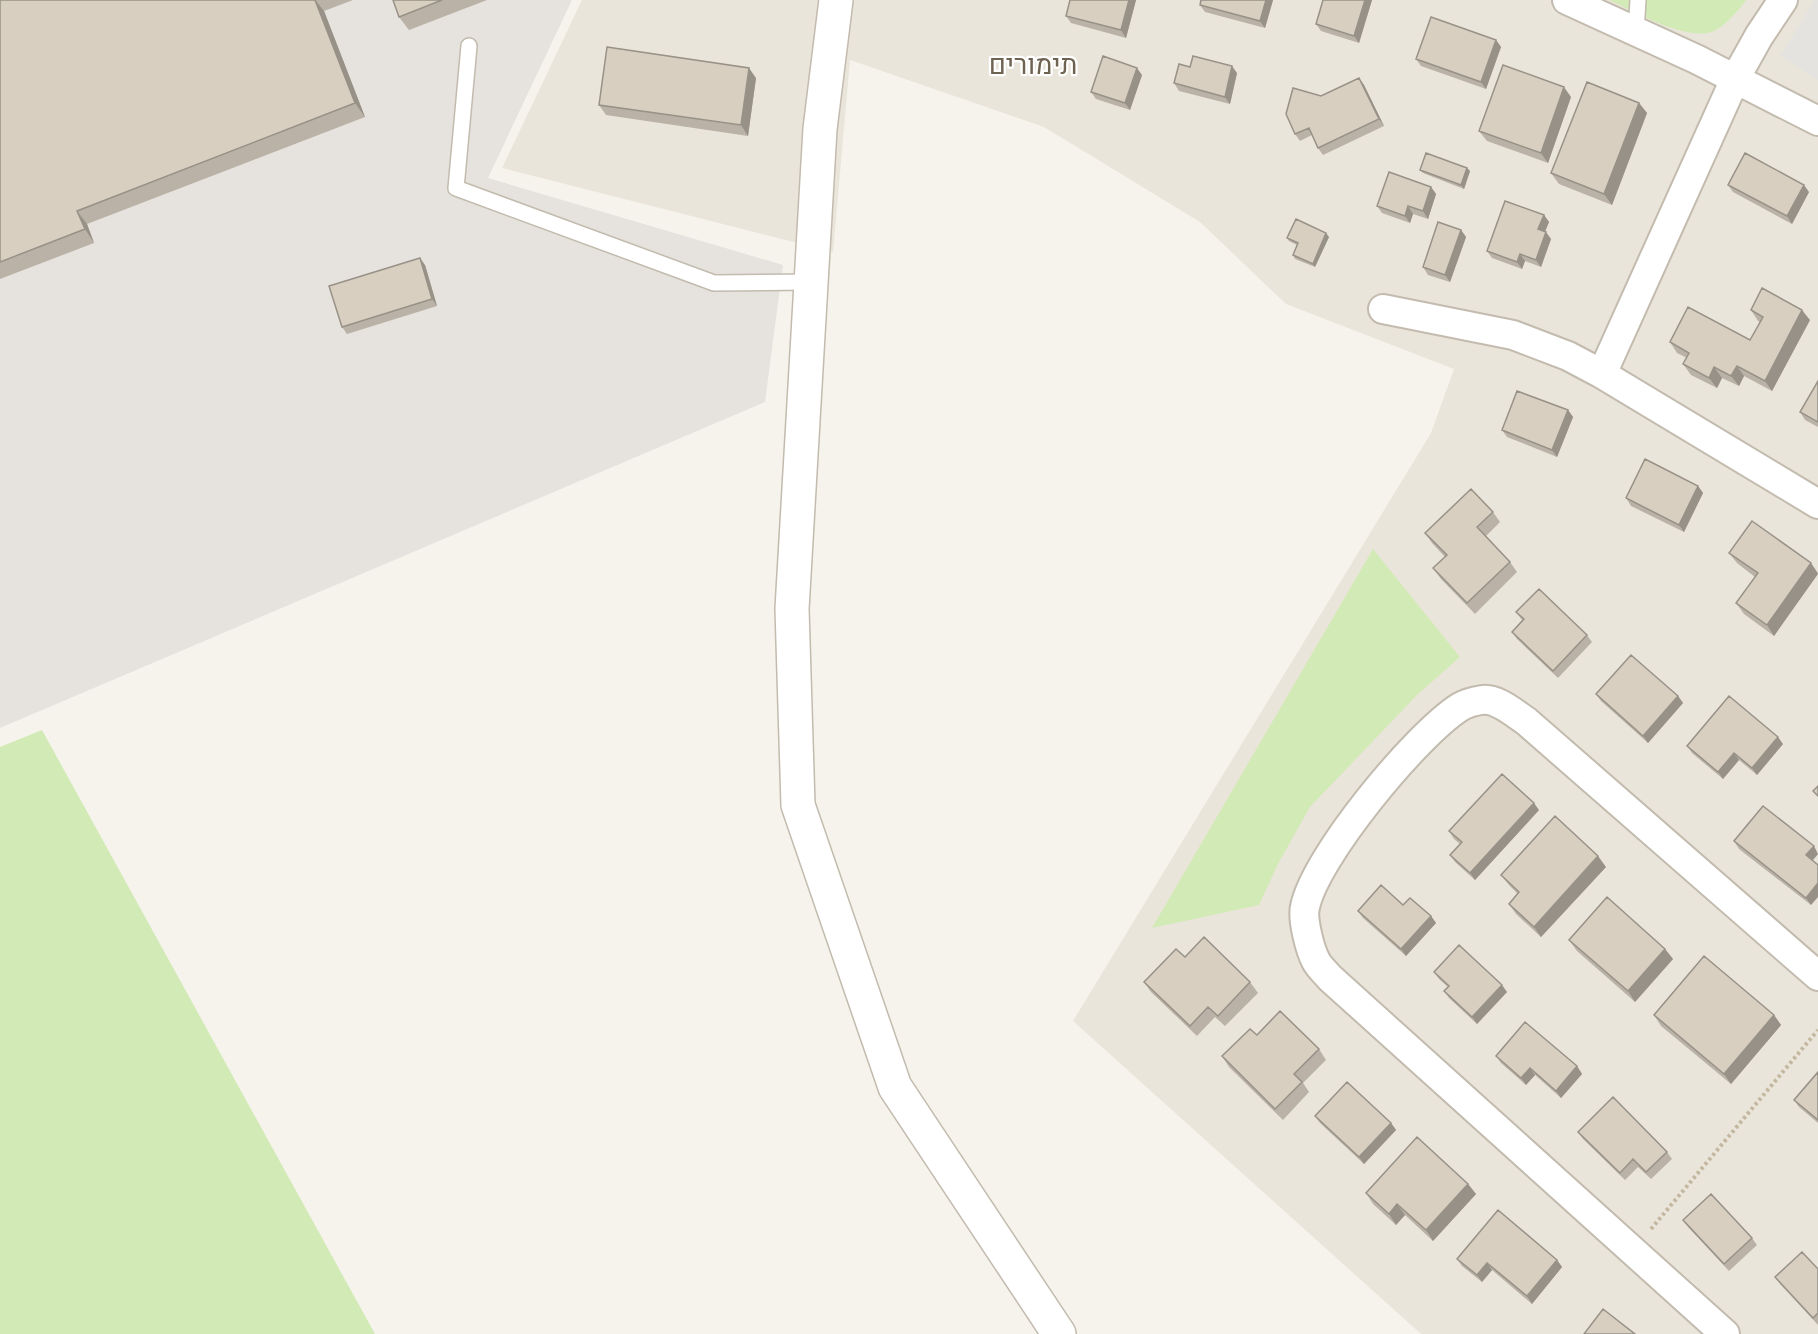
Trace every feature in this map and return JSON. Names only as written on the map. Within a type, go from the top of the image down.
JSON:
[{"type":"street","points":[[836,0],[820,129],[792,609],[798,805],[895,1087],[1059,1334]]},
{"type":"street","points":[[1567,0],[1735,78],[1818,121]]},
{"type":"street","points":[[1602,374],[1735,78],[1783,0]]},
{"type":"street","points":[[1383,309],[1513,335],[1568,356],[1602,374],[1818,504]]},
{"type":"street","points":[[1725,1334],[1339,986],[1316,962],[1308,935],[1304,909],[1319,872],[1359,812],[1427,735],[1461,706],[1484,699],[1507,707],[1526,721],[1818,976]]},
{"type":"lane","points":[[1636,32],[1638,0]]},
{"type":"lane","points":[[469,46],[456,188],[714,283],[812,282]]},
{"type":"path","points":[[1633,1251],[1818,1030]]},
{"type":"shaded area","points":[[0,0],[572,0],[488,178],[783,265],[765,402],[0,728]]},
{"type":"shaded area","name":"תימורים","points":[[582,0],[1818,0],[1818,1334],[1421,1334],[1073,1021],[1431,433],[1454,369],[1286,304],[1200,222],[1044,127],[850,60],[833,252],[502,168]]},
{"type":"shaded area","points":[[1815,0],[1818,0],[1818,80],[1780,56]]},
{"type":"green space","points":[[1609,0],[1746,0],[1739,10],[1718,29],[1707,33],[1696,33],[1671,28]]},
{"type":"green space","points":[[1373,549],[1460,657],[1418,694],[1310,807],[1279,862],[1259,905],[1152,928]]},
{"type":"green space","points":[[42,730],[375,1334],[0,1334],[0,747]]},
{"type":"building","points":[[0,0],[315,0],[355,103],[77,211],[85,229],[0,262]]},
{"type":"building","points":[[393,0],[442,0],[399,17]]},
{"type":"building","points":[[1070,0],[1129,0],[1121,30],[1066,16]]},
{"type":"building","points":[[1201,0],[1266,0],[1260,21],[1200,5]]},
{"type":"building","points":[[1323,0],[1365,0],[1354,36],[1316,24]]},
{"type":"building","points":[[1431,17],[1496,40],[1481,82],[1416,59]]},
{"type":"building","points":[[607,47],[749,68],[741,125],[599,105]]},
{"type":"building","points":[[1103,56],[1137,68],[1125,103],[1091,92]]},
{"type":"building","points":[[1193,56],[1232,66],[1225,97],[1174,83],[1179,64],[1190,67]]},
{"type":"building","points":[[1503,65],[1564,87],[1541,153],[1479,131]]},
{"type":"building","points":[[1359,78],[1379,119],[1318,148],[1309,128],[1295,134],[1286,114],[1293,88],[1321,96]]},
{"type":"building","points":[[1587,82],[1639,103],[1604,194],[1551,173]]},
{"type":"building","points":[[1426,153],[1467,168],[1461,185],[1420,170]]},
{"type":"building","points":[[1745,153],[1804,185],[1787,216],[1728,185]]},
{"type":"building","points":[[1389,172],[1431,187],[1423,211],[1408,206],[1405,216],[1377,206]]},
{"type":"building","points":[[1505,201],[1544,215],[1538,229],[1546,232],[1536,260],[1520,254],[1517,262],[1487,251]]},
{"type":"building","points":[[1296,219],[1326,233],[1313,264],[1293,255],[1298,243],[1287,238]]},
{"type":"building","points":[[1438,222],[1461,230],[1445,275],[1423,267]]},
{"type":"building","points":[[420,258],[432,299],[342,327],[329,286]]},
{"type":"building","points":[[1762,288],[1802,310],[1765,381],[1737,366],[1731,376],[1714,367],[1709,378],[1683,364],[1689,353],[1670,342],[1688,307],[1750,340],[1763,317],[1751,310]]},
{"type":"building","points":[[1818,381],[1818,422],[1800,412]]},
{"type":"building","points":[[1517,391],[1568,410],[1552,450],[1502,430]]},
{"type":"building","points":[[1645,459],[1698,486],[1679,525],[1626,498]]},
{"type":"building","points":[[1471,489],[1493,512],[1477,527],[1510,562],[1467,603],[1433,568],[1447,555],[1425,533]]},
{"type":"building","points":[[1752,521],[1811,563],[1767,625],[1736,603],[1758,573],[1729,553]]},
{"type":"building","points":[[1539,589],[1587,635],[1553,671],[1512,632],[1524,619],[1516,612]]},
{"type":"building","points":[[1631,655],[1678,696],[1643,736],[1596,694]]},
{"type":"building","points":[[1729,696],[1778,737],[1752,768],[1734,753],[1718,772],[1687,746]]},
{"type":"building","points":[[1502,774],[1534,803],[1470,873],[1450,855],[1462,842],[1449,831]]},
{"type":"building","points":[[1818,786],[1818,796],[1813,791]]},
{"type":"building","points":[[1763,806],[1814,846],[1806,855],[1818,865],[1818,883],[1806,898],[1734,841]]},
{"type":"building","points":[[1555,816],[1598,856],[1534,927],[1509,904],[1519,892],[1501,875]]},
{"type":"building","points":[[1381,885],[1403,905],[1410,898],[1431,916],[1401,949],[1358,911]]},
{"type":"building","points":[[1607,897],[1665,949],[1628,991],[1569,940]]},
{"type":"building","points":[[1204,937],[1250,982],[1218,1016],[1208,1007],[1190,1026],[1144,982],[1176,949],[1185,957]]},
{"type":"building","points":[[1459,945],[1502,985],[1472,1017],[1444,991],[1449,986],[1434,972]]},
{"type":"building","points":[[1704,956],[1774,1015],[1724,1074],[1654,1015]]},
{"type":"building","points":[[1280,1011],[1319,1049],[1294,1074],[1302,1082],[1275,1109],[1222,1056],[1250,1029],[1257,1035]]},
{"type":"building","points":[[1525,1022],[1577,1066],[1556,1091],[1530,1068],[1521,1078],[1496,1056]]},
{"type":"building","points":[[1818,1072],[1818,1120],[1794,1100]]},
{"type":"building","points":[[1347,1082],[1391,1123],[1359,1157],[1315,1116]]},
{"type":"building","points":[[1613,1097],[1667,1152],[1646,1172],[1633,1159],[1620,1173],[1578,1132]]},
{"type":"building","points":[[1417,1137],[1468,1184],[1426,1230],[1397,1204],[1389,1214],[1366,1193]]},
{"type":"building","points":[[1711,1194],[1752,1238],[1724,1264],[1683,1220]]},
{"type":"building","points":[[1498,1210],[1557,1260],[1527,1296],[1487,1263],[1477,1275],[1457,1259]]},
{"type":"building","points":[[1802,1252],[1818,1269],[1818,1313],[1813,1318],[1775,1277]]},
{"type":"building","points":[[1603,1309],[1635,1334],[1584,1334]]},
{"type":"district","name":"תימורים","points":[[1033,64]]}]
